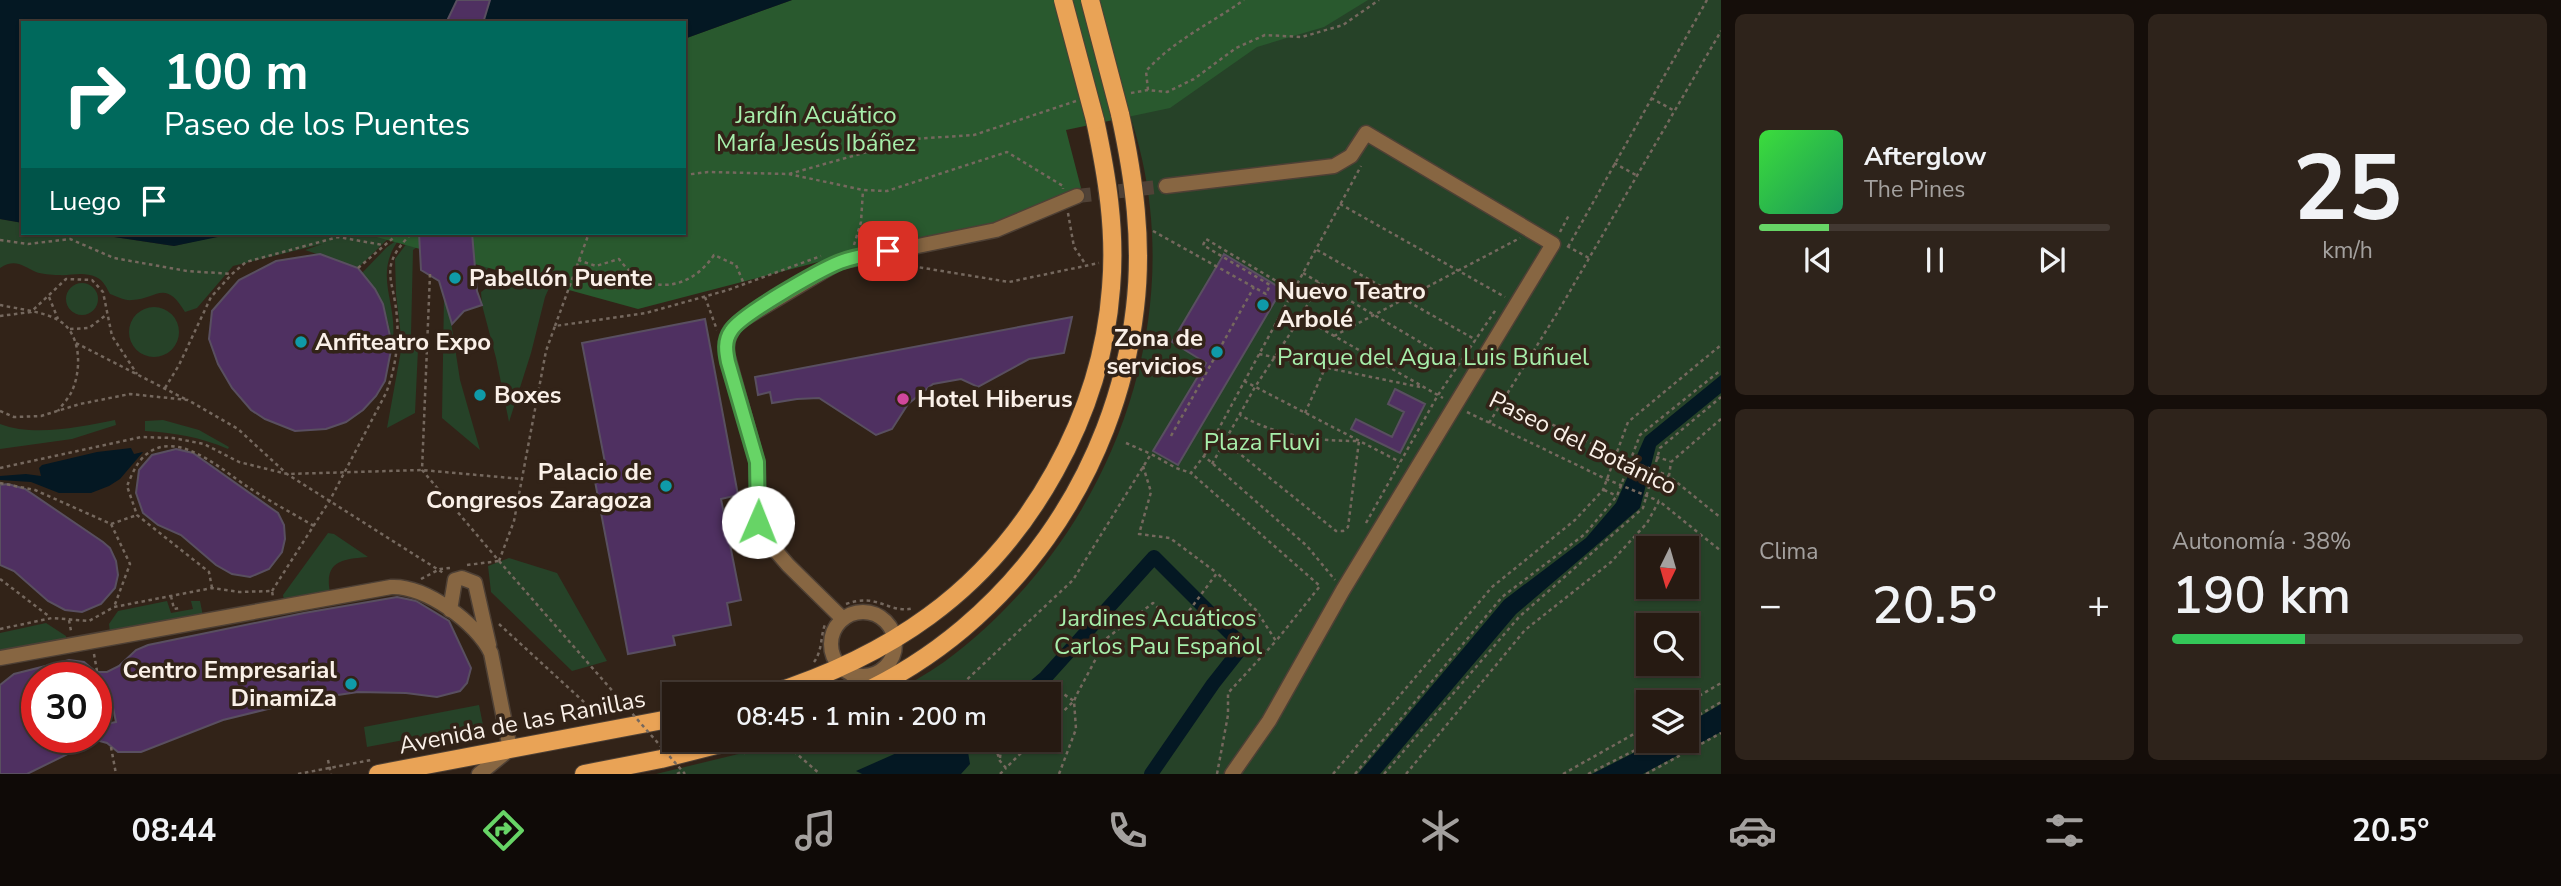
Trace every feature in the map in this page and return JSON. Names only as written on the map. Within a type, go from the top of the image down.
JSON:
[{"type":"main road","points":[[863,678],[895,638],[931,615],[965,586],[1010,539],[1045,486],[1088,398],[1104,341],[1110,306],[1112,263],[1108,186],[1095,120],[1063,0]]},
{"type":"main road","points":[[824,682],[863,678],[940,648],[985,611],[1009,586],[1048,536],[1066,508],[1102,435],[1118,392],[1135,310],[1138,283],[1136,199],[1120,114],[1090,0]]},
{"type":"main road","name":"Avenida de las Ranillas","points":[[379,774],[662,720]]},
{"type":"main road","points":[[584,774],[689,752]]},
{"type":"street","points":[[1166,186],[1324,168],[1345,161],[1366,133],[1532,231],[1561,245]]},
{"type":"street","points":[[839,615],[763,536],[758,522],[757,462],[727,355],[726,343],[731,330],[740,321],[839,262],[996,230],[1071,198]]},
{"type":"street","name":"Paseo del Botánico","points":[[1232,774],[1269,721],[1415,470],[1561,245]]},
{"type":"street","points":[[450,610],[454,582],[460,578],[475,583],[510,750],[479,774]]},
{"type":"street","points":[[0,658],[396,586],[420,593],[450,610],[485,639],[491,653]]},
{"type":"street","points":[[870,613],[885,621],[895,638],[895,651],[881,670],[863,678],[834,656],[833,634],[839,615],[870,613]]},
{"type":"path","points":[[1148,90],[1146,71],[1161,55],[1186,35],[1244,0]]},
{"type":"path","points":[[1123,94],[1148,90],[1167,92],[1194,79],[1236,48],[1265,34],[1302,37],[1343,25],[1379,0]]},
{"type":"path","points":[[1561,245],[1614,163],[1707,0]]},
{"type":"path","points":[[1489,423],[1721,31]]},
{"type":"path","points":[[1651,98],[1674,110]]},
{"type":"path","points":[[789,174],[912,139],[974,135],[1086,99]]},
{"type":"path","points":[[1191,473],[1204,456],[1366,156],[1355,150]]},
{"type":"path","points":[[686,175],[708,172],[789,174],[863,190],[887,191],[1007,152],[1063,186],[1071,198],[1074,247],[1086,265]]},
{"type":"path","points":[[1614,163],[1636,175]]},
{"type":"path","points":[[843,249],[855,245],[861,222],[863,190]]},
{"type":"path","points":[[1340,204],[1505,297]]},
{"type":"path","points":[[1561,245],[1569,215]]},
{"type":"path","points":[[1151,230],[1266,294],[1270,285],[1203,245],[1206,239],[1293,291]]},
{"type":"path","points":[[1334,336],[1532,231]]},
{"type":"path","points":[[358,268],[396,235]]},
{"type":"path","points":[[275,608],[272,591],[346,472],[392,379],[397,338],[397,315],[391,291],[393,256],[410,235]]},
{"type":"path","points":[[499,561],[514,521],[546,351],[588,235]]},
{"type":"path","points":[[165,388],[179,365],[211,297],[246,262],[338,236],[383,245]]},
{"type":"path","points":[[0,240],[28,244],[70,239],[114,258],[187,271],[232,274]]},
{"type":"path","points":[[1561,245],[1588,257]]},
{"type":"path","points":[[1316,249],[1476,340]]},
{"type":"path","points":[[555,326],[646,313],[744,284],[830,253]]},
{"type":"path","points":[[579,260],[596,266],[619,259],[640,278],[668,285],[684,282],[698,274],[714,255],[736,265],[744,284]]},
{"type":"path","points":[[890,262],[1009,282],[1099,262]]},
{"type":"path","points":[[1303,273],[1459,365]]},
{"type":"path","points":[[430,274],[422,470],[683,773]]},
{"type":"path","points":[[0,316],[31,312],[66,279],[92,280],[103,292],[112,335],[137,374]]},
{"type":"path","points":[[1212,464],[1255,387],[1301,317],[1319,282]]},
{"type":"path","points":[[1171,436],[1254,287]]},
{"type":"path","points":[[49,297],[58,319]]},
{"type":"path","points":[[0,305],[58,319],[70,329],[76,343],[79,368],[71,393],[58,411]]},
{"type":"path","points":[[1399,462],[1438,396],[1497,307]]},
{"type":"path","points":[[70,329],[89,327],[106,315]]},
{"type":"path","points":[[1301,317],[1456,406]]},
{"type":"path","points":[[76,343],[188,400],[238,429],[287,474],[440,569],[454,582]]},
{"type":"path","points":[[1333,774],[1492,587],[1576,520],[1603,490],[1628,422],[1721,345]]},
{"type":"path","points":[[1259,354],[1425,388]]},
{"type":"path","points":[[1305,413],[1325,368]]},
{"type":"path","points":[[1355,774],[1502,597],[1585,534],[1617,496],[1640,435],[1721,370]]},
{"type":"path","points":[[1244,381],[1415,470]]},
{"type":"path","points":[[0,411],[14,417],[41,416],[130,394],[188,400]]},
{"type":"path","points":[[1384,774],[1519,617],[1643,508],[1660,448],[1721,397]]},
{"type":"path","name":"Paseo del Botánico","points":[[1502,400],[1615,455],[1669,476],[1721,517]]},
{"type":"path","name":"Paseo del Botánico","points":[[1456,406],[1606,479],[1659,500],[1721,551]]},
{"type":"path","points":[[1240,415],[1262,428],[1322,441],[1359,441]]},
{"type":"path","points":[[1669,476],[1671,462],[1721,419]]},
{"type":"path","points":[[0,468],[141,437],[173,438],[204,444],[239,462],[287,474],[422,470],[522,479]]},
{"type":"path","points":[[1224,442],[1336,531],[1343,531],[1348,527],[1359,441]]},
{"type":"path","points":[[1126,443],[1175,468],[1191,473],[1320,586],[1276,641],[1228,693],[1228,715],[1217,774]]},
{"type":"path","points":[[212,588],[209,572],[137,515],[127,486],[139,463],[149,453],[169,446],[196,452],[314,526]]},
{"type":"path","points":[[964,682],[1073,580],[1151,454]]},
{"type":"path","points":[[1204,456],[1307,546],[1343,590]]},
{"type":"path","points":[[1656,457],[1671,462]]},
{"type":"path","points":[[1143,466],[1151,492],[1139,534],[1170,538],[1217,573],[1256,610],[1276,641]]},
{"type":"path","points":[[0,482],[35,490],[111,524],[130,564],[114,607]]},
{"type":"path","points":[[1603,490],[1617,496]]},
{"type":"path","points":[[1406,774],[1525,630],[1611,562],[1647,523],[1659,500]]},
{"type":"path","points":[[111,524],[137,515]]},
{"type":"path","points":[[1061,714],[1073,702],[1107,638],[1153,603],[1169,619],[1183,619],[1217,573]]},
{"type":"path","points":[[0,579],[52,618]]},
{"type":"path","points":[[0,629],[52,618],[89,621],[114,607],[212,588],[239,592],[272,591]]},
{"type":"path","points":[[171,596],[174,609],[180,608]]},
{"type":"path","points":[[812,663],[820,650],[824,626],[839,615],[847,603],[864,599],[878,600],[898,609],[918,605]]},
{"type":"path","points":[[482,608],[596,713]]},
{"type":"path","points":[[69,620],[71,631],[76,630]]},
{"type":"path","points":[[1699,696],[1721,683]]},
{"type":"path","points":[[1059,774],[1076,729],[1073,702],[1061,693]]},
{"type":"path","points":[[1699,715],[1721,702]]},
{"type":"path","points":[[1563,774],[1636,733]]},
{"type":"path","points":[[1646,774],[1721,733]]},
{"type":"path","points":[[1588,774],[1636,750]]},
{"type":"path","points":[[112,752],[116,774]]},
{"type":"path","points":[[795,752],[820,774]]},
{"type":"path","points":[[997,752],[1006,768]]},
{"type":"path","points":[[1000,761],[1001,752]]},
{"type":"path","points":[[1000,774],[1022,752]]},
{"type":"path","points":[[328,760],[331,774]]},
{"type":"path","points":[[677,774],[683,773]]},
{"type":"green space","name":"Jardín Acuático María Jesús Ibáñez","points":[[792,0],[1368,0],[1324,27],[1257,47],[1170,108],[1066,130],[1081,188],[997,223],[868,249],[638,309],[369,235],[686,235],[686,38]]},
{"type":"green space","name":"Parque del Agua Luis Buñuel","points":[[1084,0],[1721,0],[1721,774],[656,774],[747,752],[1061,752],[1061,682],[912,682],[944,662],[998,616],[1046,562],[1085,503],[1116,439],[1138,371],[1150,301],[1152,230],[1142,159],[1124,98]]},
{"type":"green space","points":[[0,219],[21,223],[21,235],[101,235],[174,246],[223,235],[392,235],[358,268],[305,250],[322,244],[233,266],[197,308],[185,312],[172,296],[166,293],[132,300],[110,294],[101,280],[91,275],[44,274],[15,263],[0,268]]},
{"type":"green space","points":[[419,235],[535,235],[509,248],[484,273],[481,272],[479,245],[437,241],[413,250],[411,335],[418,349],[415,413],[387,428],[402,345],[395,259],[407,243]]},
{"type":"green space","points":[[400,238],[392,252],[387,278],[393,316],[392,345],[383,307],[362,273],[387,247]]},
{"type":"green space","points":[[564,255],[545,297],[509,422],[481,292],[506,274],[518,279],[505,268]]},
{"type":"green space","points":[[82,283],[93,288],[98,299],[93,310],[82,315],[71,310],[66,299],[71,288]]},
{"type":"green space","points":[[444,297],[451,322],[460,380],[480,450],[442,418]]},
{"type":"green space","points":[[154,307],[171,315],[179,332],[171,349],[154,357],[137,349],[129,332],[137,315]]},
{"type":"green space","points":[[115,420],[116,425],[72,439],[0,449],[0,424],[27,430],[42,430]]},
{"type":"green space","points":[[163,420],[199,430],[229,447],[228,449],[188,436],[145,431],[145,421]]},
{"type":"green space","points":[[328,533],[334,534],[368,557],[339,562],[330,572],[330,592],[284,601],[283,595]]},
{"type":"green space","points":[[509,558],[557,573],[607,661],[572,671],[491,592],[488,566]]},
{"type":"green space","points":[[167,601],[171,613],[193,609],[191,601],[200,601],[203,616],[110,633],[109,624],[118,611]]},
{"type":"green space","points":[[46,623],[66,636],[66,642],[0,654],[0,633]]},
{"type":"green space","points":[[479,705],[483,725],[367,747],[364,727]]},
{"type":"water","points":[[0,0],[792,0],[686,38],[686,21],[21,21],[21,223],[0,219]]},
{"type":"water","points":[[101,235],[227,235],[174,246]]},
{"type":"water","points":[[1721,375],[1721,393],[1656,446],[1640,508],[1516,614],[1380,774],[1358,774],[1504,600],[1586,538],[1616,503],[1645,437]]},
{"type":"water","points":[[131,448],[134,454],[143,452],[120,479],[91,493],[59,493],[31,482],[0,480],[0,476],[41,476],[39,468],[42,465],[97,452]]},
{"type":"water","points":[[1721,704],[1721,732],[1699,744],[1699,717]]},
{"type":"water","points":[[899,752],[968,752],[970,764],[961,774],[862,774],[856,771]]},
{"type":"water","points":[[1636,752],[1682,753],[1643,774],[1592,774]]},
{"type":"building","points":[[457,0],[490,0],[484,21],[447,21]]},
{"type":"building","name":"Pabellón Puente","points":[[419,235],[472,235],[477,291],[482,305],[464,311],[452,324],[439,281],[421,270]]},
{"type":"building","name":"Anfiteatro Expo","points":[[320,254],[358,268],[375,289],[383,304],[392,345],[385,381],[363,410],[346,422],[326,429],[295,431],[251,410],[232,388],[218,364],[209,339],[212,311],[239,280],[276,261]]},
{"type":"building","name":"Zona de servicios","points":[[1224,254],[1282,289],[1178,465],[1153,451],[1206,363],[1172,342]]},
{"type":"building","points":[[1072,317],[1064,353],[1029,359],[978,387],[961,379],[933,384],[908,404],[892,429],[876,435],[819,398],[772,403],[770,392],[758,395],[755,377]]},
{"type":"building","name":"Palacio de Congresos Zaragoza","points":[[705,319],[738,495],[721,499],[741,600],[727,603],[731,625],[673,636],[675,645],[628,654],[594,476],[607,473],[582,343]]},
{"type":"building","points":[[1395,389],[1425,404],[1400,453],[1351,429],[1356,419],[1392,437],[1404,412],[1388,404]]},
{"type":"building","points":[[176,449],[193,453],[278,513],[284,525],[285,539],[282,552],[269,569],[250,577],[232,574],[216,565],[181,535],[158,525],[143,513],[136,493],[139,470],[152,455]]},
{"type":"building","points":[[8,484],[25,489],[110,548],[118,575],[115,588],[101,604],[82,612],[65,610],[48,601],[14,571],[0,565],[0,485]]},
{"type":"building","name":"Centro Empresarial DinamiZa","points":[[397,597],[416,601],[449,621],[471,668],[467,683],[460,691],[437,697],[358,692],[304,700],[223,720],[141,752],[118,752],[112,747],[112,723],[116,722],[112,703],[112,670],[136,650],[148,645]]},
{"type":"building","name":"Centro Empresarial DinamiZa","points":[[21,672],[21,753],[70,753],[27,774],[0,774],[0,685],[14,674]]},
{"type":"waterway","points":[[1040,682],[1154,557],[1243,646],[1213,684],[1151,774]]},
{"type":"tunnel","points":[[1077,196],[1166,186]]},
{"type":"place","name":"Pabellón Puente","points":[[455,278]]},
{"type":"place","name":"Nuevo Teatro Arbolé","points":[[1263,305]]},
{"type":"place","name":"Anfiteatro Expo","points":[[301,342]]},
{"type":"place","name":"Zona de servicios","points":[[1217,352]]},
{"type":"place","name":"Boxes","points":[[480,395]]},
{"type":"place","name":"Hotel Hiberus","points":[[903,399]]},
{"type":"place","name":"Palacio de Congresos Zaragoza","points":[[666,486]]},
{"type":"place","name":"Centro Empresarial DinamiZa","points":[[351,684]]},
{"type":"route","points":[[758,522],[757,462],[728,362],[728,336],[740,321],[823,270],[851,258],[888,251]]},
{"type":"park label","name":"Plaza Fluvi","points":[[1262,442]]},
{"type":"park label","name":"Jardines Acuáticos Carlos Pau Español","points":[[1158,632]]}]
